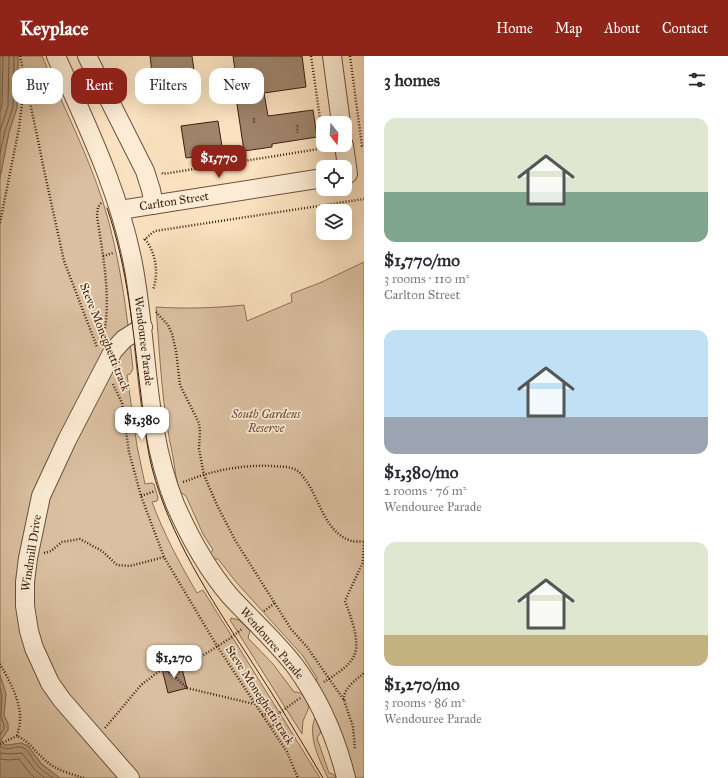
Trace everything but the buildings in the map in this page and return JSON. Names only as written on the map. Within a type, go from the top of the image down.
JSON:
[{"type":"street","name":"Wendouree Parade","points":[[56,56],[99,152],[120,210],[134,269],[143,327],[152,411],[157,438],[164,471],[175,502],[201,555],[230,596],[294,665],[315,697],[332,732],[346,778]]},
{"type":"street","points":[[87,56],[145,171],[154,205]]},
{"type":"street","points":[[332,56],[340,116]]},
{"type":"street","name":"Carlton Street","points":[[120,210],[316,179]]},
{"type":"street","name":"Windmill Drive","points":[[130,778],[62,700],[50,683],[34,648],[29,631],[25,606],[25,595],[28,558],[41,496],[103,362],[120,342],[127,336],[143,327]]},
{"type":"path","name":"Steve Moneghetti track","points":[[20,56],[23,68]]},
{"type":"path","points":[[311,56],[320,116]]},
{"type":"path","points":[[350,56],[362,146],[364,146]]},
{"type":"path","points":[[0,223],[19,128],[22,104]]},
{"type":"path","name":"Steve Moneghetti track","points":[[31,104],[64,261],[103,362],[122,403],[129,452],[141,496],[157,542],[164,557],[217,646],[287,752],[298,778]]},
{"type":"path","points":[[163,174],[316,149]]},
{"type":"path","points":[[0,192],[5,194]]},
{"type":"path","points":[[142,242],[155,231],[364,199]]},
{"type":"path","points":[[102,202],[98,207],[97,216],[107,293],[103,362]]},
{"type":"path","points":[[145,239],[151,247],[155,259],[156,280],[153,291]]},
{"type":"path","points":[[103,256],[113,253]]},
{"type":"path","points":[[155,306],[156,314],[168,325],[172,334],[180,385],[200,427],[200,449],[204,475],[216,505],[234,540],[275,602],[290,629],[307,647],[344,700],[353,727],[355,752]]},
{"type":"path","points":[[204,475],[223,470],[255,466],[294,469],[301,474],[308,484],[325,517],[336,531],[341,536],[352,541],[364,542]]},
{"type":"path","points":[[41,553],[47,553],[62,542],[80,539],[102,551],[117,565],[130,566],[164,557]]},
{"type":"path","points":[[329,679],[348,664],[356,651],[355,636],[345,601],[363,562],[364,545]]},
{"type":"path","points":[[174,676],[186,666],[229,639],[275,602]]},
{"type":"path","points":[[0,664],[11,686],[20,713],[17,736]]},
{"type":"path","points":[[94,737],[106,726],[141,685],[162,669],[174,676],[187,688],[255,704]]},
{"type":"path","points":[[344,700],[346,690],[364,673]]},
{"type":"path","points":[[262,715],[270,713],[275,716],[276,723],[270,727]]},
{"type":"path","points":[[1,743],[17,736],[25,739],[46,762],[63,771],[84,778]]},
{"type":"green space","points":[[17,56],[42,56],[47,68],[18,68]]},
{"type":"green space","points":[[63,103],[97,183],[114,243],[125,306],[133,369],[130,374],[127,375],[137,446],[145,484],[154,484],[158,498],[157,501],[152,502],[173,549],[197,593],[203,590],[320,778],[60,778],[42,764],[28,746],[21,743],[4,745],[1,740],[8,730],[8,724],[4,715],[6,694],[0,675],[0,178],[9,132],[17,104]]},
{"type":"green space","name":"South Gardens Reserve","points":[[364,262],[364,778],[353,778],[316,681],[317,678],[303,656],[236,582],[218,559],[214,559],[210,553],[213,550],[203,534],[186,496],[180,492],[166,420],[156,307],[200,308],[244,305],[247,321],[292,302],[291,294],[322,282]]},
{"type":"green space","points":[[231,618],[239,620],[250,631],[248,638],[273,664],[294,692],[302,694],[305,698],[309,707],[303,721],[302,734],[230,620]]},
{"type":"green space","points":[[315,718],[321,732],[317,738],[329,773],[333,774],[336,778],[328,778],[318,756],[313,740],[313,725]]},
{"type":"water","points":[[0,56],[17,56],[18,68],[12,68],[12,104],[17,104],[17,108],[9,132],[0,178]]},
{"type":"water","points":[[0,675],[6,694],[4,715],[8,724],[8,730],[1,740],[4,745],[21,743],[28,746],[41,764],[60,778],[0,778]]},
{"type":"tram line","points":[[107,208],[125,277],[147,441],[159,493],[192,566],[277,701],[323,778]]}]
